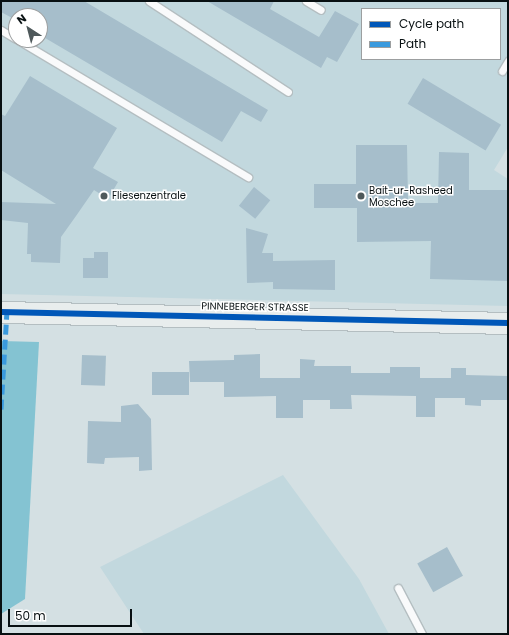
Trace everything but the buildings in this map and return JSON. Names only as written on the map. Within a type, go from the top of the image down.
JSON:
[{"type":"main road","name":"PINNEBERGER STRASSE","points":[[1,312],[508,323]]},
{"type":"lane","points":[[149,1],[288,92]]},
{"type":"lane","points":[[306,1],[321,10]]},
{"type":"lane","points":[[30,48],[248,177]]},
{"type":"lane","points":[[502,72],[508,61]]},
{"type":"lane","points":[[398,588],[422,634]]},
{"type":"shaded area","points":[[1,1],[508,1],[508,147],[494,170],[508,179],[508,306],[1,294]]},
{"type":"shaded area","points":[[1,341],[39,342],[25,599],[1,614]]},
{"type":"shaded area","points":[[283,475],[359,579],[389,634],[144,634],[100,567]]},
{"type":"marked path","points":[[1,409],[7,312]]},
{"type":"cycle path","points":[[1,312],[508,323]]},
{"type":"place","name":"Fliesenzentrale","points":[[104,196]]},
{"type":"place","name":"Bait-ur-Rasheed Moschee","points":[[361,196]]}]
